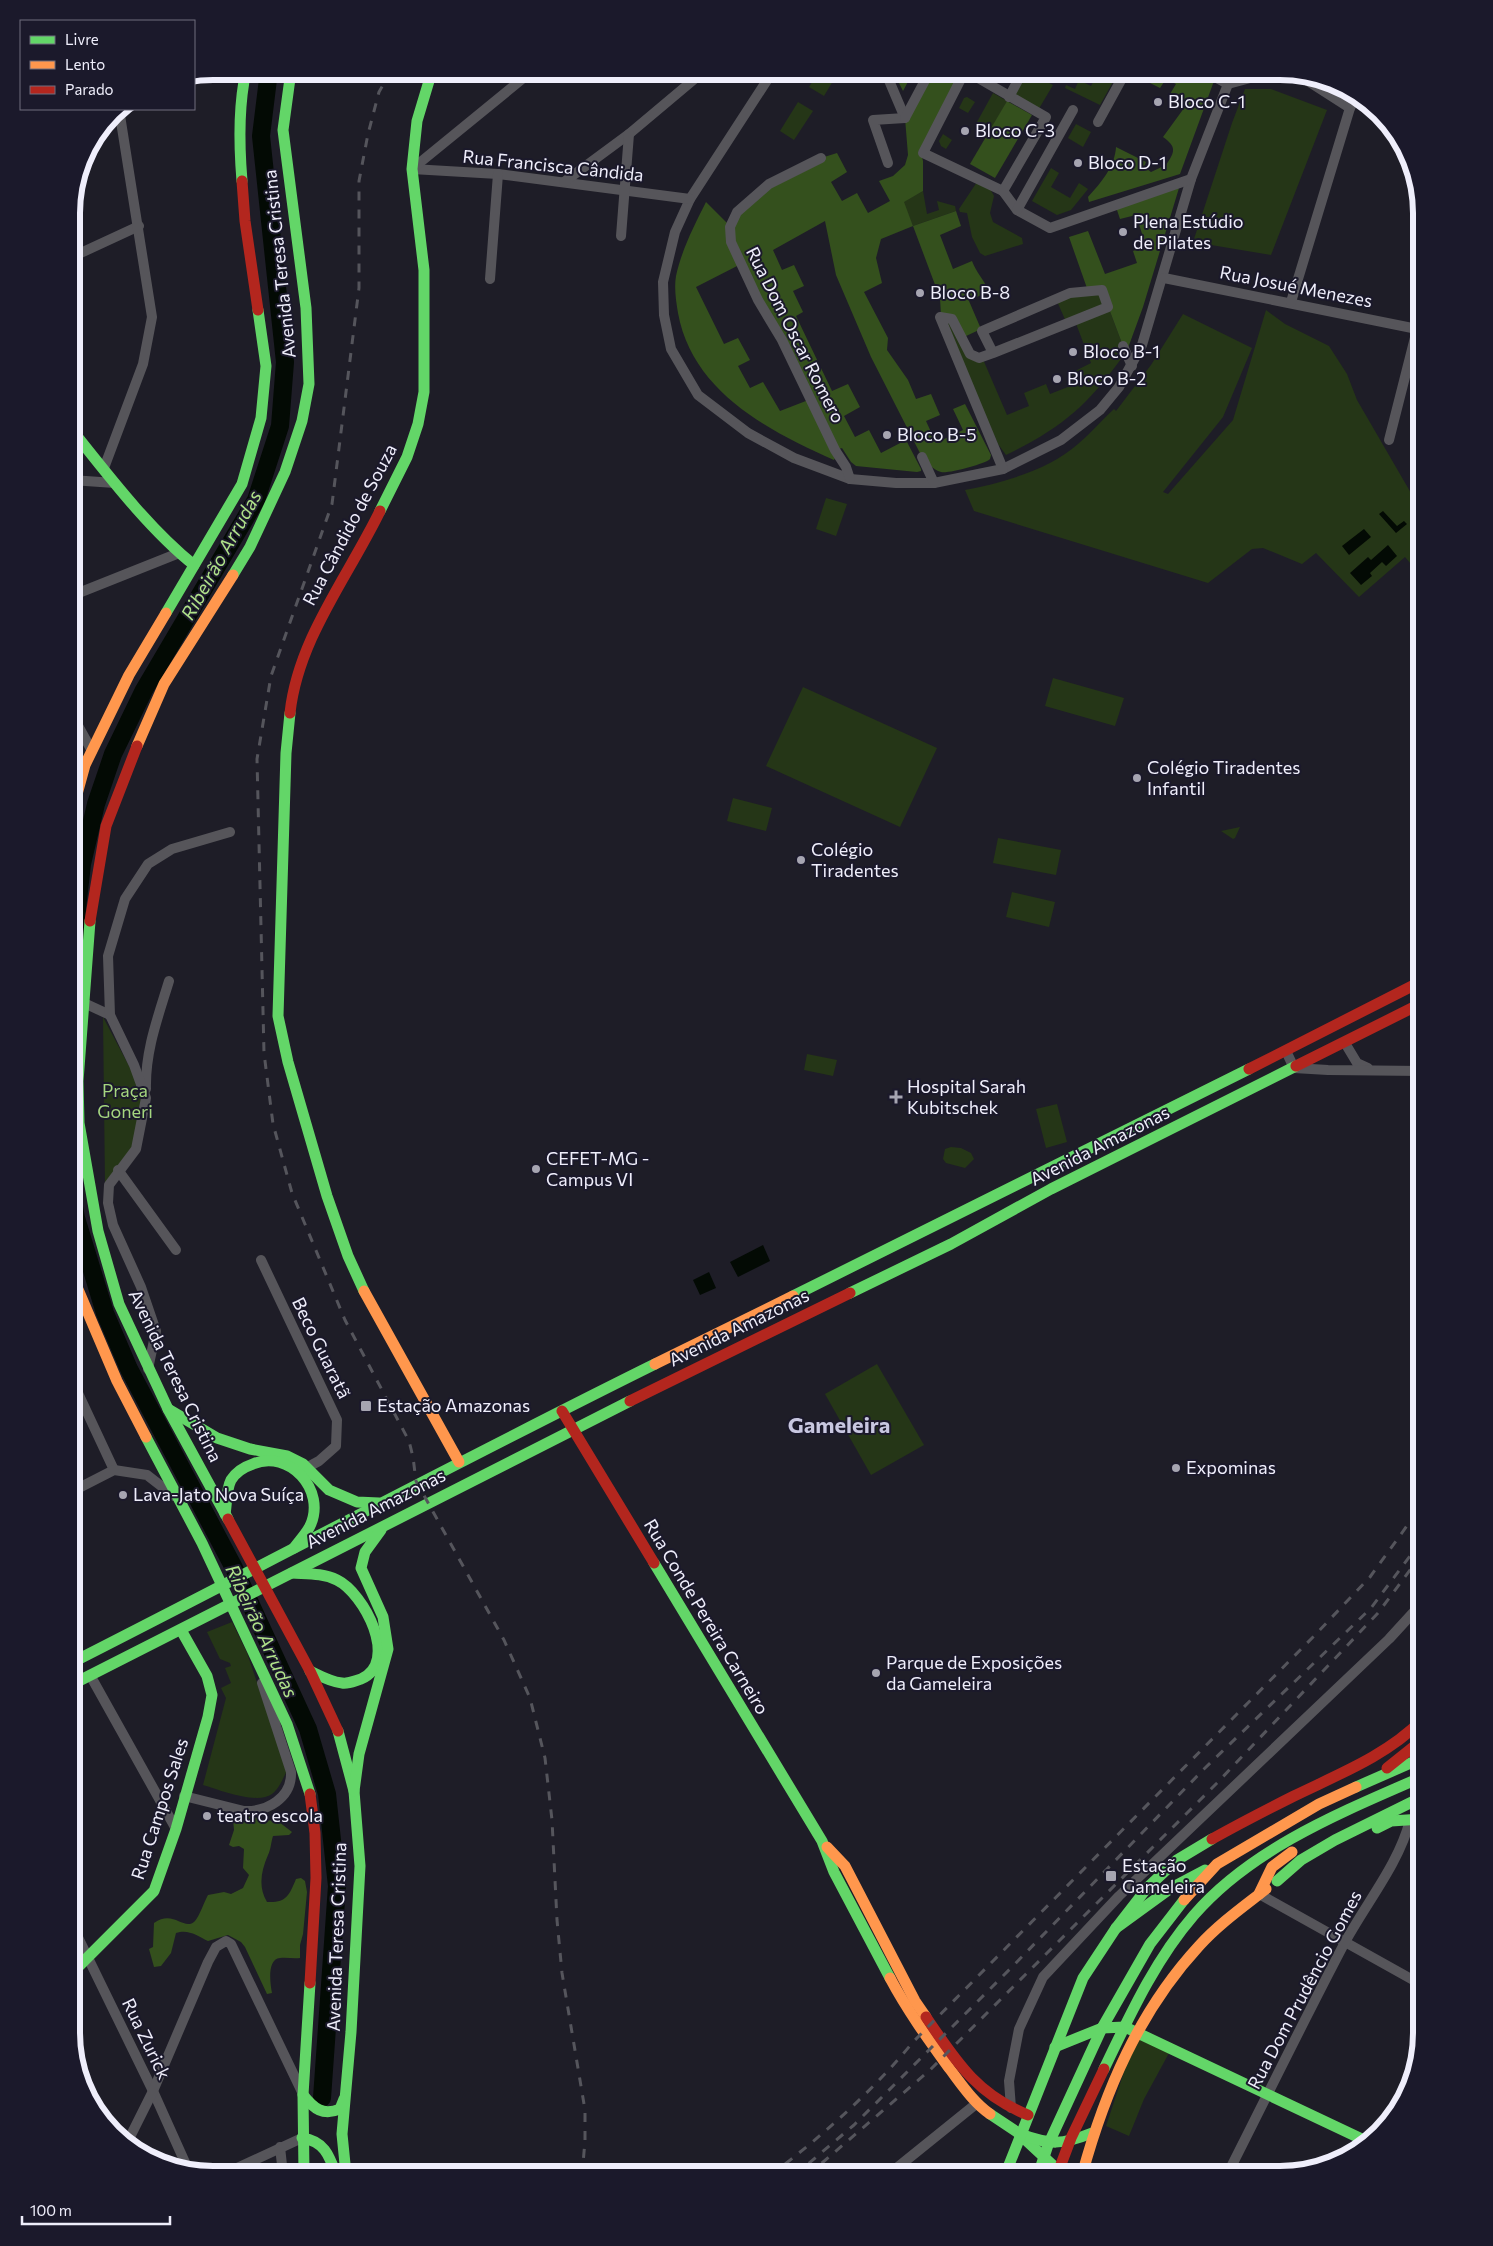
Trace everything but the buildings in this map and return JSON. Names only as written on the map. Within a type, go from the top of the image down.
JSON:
[{"type":"main road","name":"Avenida Teresa Cristina","points":[[80,785],[85,765],[128,675],[194,564],[213,536],[242,484],[260,418],[266,366],[245,221],[239,145],[244,80]]},
{"type":"main road","name":"Avenida Teresa Cristina","points":[[80,1055],[91,914],[106,826],[124,775],[164,684],[250,547],[286,472],[302,421],[308,384],[306,308],[283,130],[290,80]]},
{"type":"main road","name":"Rua Cândido de Souza","points":[[429,80],[418,121],[412,168],[424,273],[424,384],[418,424],[403,465],[367,538],[321,618],[293,688],[288,724],[278,1016],[288,1062],[327,1196],[348,1256],[375,1313],[459,1462]]},
{"type":"main road","points":[[80,440],[115,483],[178,553],[194,564]]},
{"type":"main road","name":"Avenida Amazonas","points":[[80,1658],[276,1559],[447,1468],[1286,1051],[1413,986]]},
{"type":"main road","name":"Avenida Amazonas","points":[[80,1680],[573,1429],[951,1244],[1052,1189],[1413,1008]]},
{"type":"main road","name":"Avenida Teresa Cristina","points":[[80,1129],[106,1266],[119,1304],[168,1409],[310,1671],[337,1726],[354,1792],[360,1866],[351,2032],[342,2134],[345,2166]]},
{"type":"main road","name":"Avenida Teresa Cristina","points":[[80,1294],[117,1381],[182,1504],[286,1724],[303,1768],[312,1806],[316,1878],[303,2095],[304,2166]]},
{"type":"main road","points":[[168,1409],[218,1438],[250,1448],[287,1456],[306,1468],[329,1490],[357,1502],[383,1501]]},
{"type":"main road","name":"Rua Conde Pereira Carneiro","points":[[562,1411],[822,1841],[834,1872],[906,2007],[976,2104],[1020,2134],[1054,2166]]},
{"type":"main road","points":[[225,1514],[228,1489],[234,1475],[247,1466],[263,1460],[281,1462],[296,1469],[308,1482],[314,1496],[314,1513],[310,1526],[291,1551]]},
{"type":"main road","points":[[451,1491],[462,1473],[459,1462]]},
{"type":"main road","points":[[354,1792],[359,1754],[371,1706],[383,1674],[389,1634],[361,1568],[361,1559],[366,1548],[392,1521]]},
{"type":"main road","points":[[287,1574],[320,1574],[343,1583],[366,1606],[376,1632],[377,1655],[371,1670],[364,1678],[350,1683],[343,1683],[310,1671]]},
{"type":"main road","name":"Rua Campos Sales","points":[[80,1966],[114,1929],[154,1891],[176,1830],[184,1796],[208,1717],[212,1696],[206,1676],[181,1630]]},
{"type":"main road","points":[[1008,2166],[1083,1978],[1116,1928],[1147,1888],[1177,1860],[1207,1841],[1352,1770],[1413,1729]]},
{"type":"main road","points":[[1370,1782],[1413,1747]]},
{"type":"main road","points":[[1116,1928],[1171,1888],[1217,1864],[1319,1804],[1413,1762]]},
{"type":"main road","points":[[1063,2166],[1069,2143],[1124,2027],[1165,1955],[1185,1927],[1212,1897],[1258,1861],[1321,1824],[1413,1781]]},
{"type":"main road","points":[[1378,1796],[1413,1788]]},
{"type":"main road","points":[[1277,1882],[1301,1860],[1335,1840],[1413,1801]]},
{"type":"main road","points":[[1084,2166],[1092,2133],[1118,2068],[1168,1981],[1190,1953],[1219,1925],[1277,1882],[1346,1841],[1391,1821],[1413,1820]]},
{"type":"main road","points":[[1259,1894],[1272,1867],[1306,1840],[1321,1824]]},
{"type":"main road","name":"Rua Conde Pereira Carneiro","points":[[822,1841],[845,1866],[915,2001],[953,2056],[983,2090],[1011,2108],[1028,2115]]},
{"type":"main road","points":[[1041,2166],[1048,2145],[1102,2028],[1150,1944],[1172,1913],[1217,1864]]},
{"type":"main road","points":[[1056,2047],[1102,2028],[1124,2027],[1360,2138]]},
{"type":"main road","points":[[303,2095],[311,2106],[321,2113],[331,2114],[340,2110],[345,2096]]},
{"type":"main road","points":[[1020,2134],[1048,2145],[1069,2143],[1092,2133]]},
{"type":"main road","points":[[302,2138],[313,2138],[323,2145],[333,2166]]},
{"type":"main road","points":[[303,2154],[329,2157]]},
{"type":"street","points":[[412,168],[521,80]]},
{"type":"street","points":[[564,182],[629,134],[693,80]]},
{"type":"street","points":[[767,80],[690,199],[675,232],[663,282],[664,315],[671,349],[698,395],[748,434],[794,458],[850,479],[934,483],[1003,469],[1061,440],[1100,410],[1119,387],[1142,346],[1164,278],[1191,178],[1228,84]]},
{"type":"street","points":[[889,80],[905,118]]},
{"type":"street","points":[[905,118],[926,80]]},
{"type":"street","points":[[961,80],[923,152],[1003,191],[1017,210],[1050,228],[1191,178]]},
{"type":"street","points":[[979,80],[1046,117],[1003,191]]},
{"type":"street","points":[[1009,97],[1019,80]]},
{"type":"street","points":[[1098,122],[1122,80]]},
{"type":"street","points":[[1221,80],[1228,84],[1243,80]]},
{"type":"street","points":[[1314,85],[1350,108]]},
{"type":"street","points":[[1291,302],[1353,102]]},
{"type":"street","points":[[1017,210],[1073,110]]},
{"type":"street","points":[[104,468],[143,364],[152,317],[121,117]]},
{"type":"street","points":[[888,163],[873,120],[905,118]]},
{"type":"street","points":[[621,236],[629,134]]},
{"type":"street","name":"Rua Dom Oscar Romero","points":[[820,158],[769,184],[737,212],[730,226],[731,242],[758,300],[782,340],[835,450],[846,467],[850,479]]},
{"type":"street","name":"Rua Francisca Cândida","points":[[412,168],[498,174],[690,199]]},
{"type":"street","points":[[490,279],[498,174]]},
{"type":"street","points":[[80,253],[139,226]]},
{"type":"street","name":"Rua Josué Menezes","points":[[1164,278],[1413,328]]},
{"type":"street","points":[[993,353],[982,331],[1070,293],[1102,290],[1108,308],[993,353],[979,358],[970,354],[952,319],[940,317],[1003,469]]},
{"type":"street","points":[[1123,346],[1132,366]]},
{"type":"street","points":[[1389,440],[1413,351]]},
{"type":"street","points":[[922,457],[934,483]]},
{"type":"street","points":[[80,481],[115,483]]},
{"type":"street","points":[[80,593],[178,553]]},
{"type":"street","points":[[80,728],[92,751]]},
{"type":"street","points":[[80,768],[85,765]]},
{"type":"street","points":[[146,1098],[134,1065],[110,1015],[108,956],[125,899],[148,864],[172,849],[230,832]]},
{"type":"street","points":[[148,1369],[156,1331],[141,1287],[114,1224],[108,1203],[109,1185],[118,1170],[136,1149],[146,1098],[145,1070],[148,1048],[169,980]]},
{"type":"street","points":[[84,1003],[110,1015]]},
{"type":"street","points":[[1345,1043],[1357,1063],[1374,1070]]},
{"type":"street","points":[[1286,1051],[1294,1068],[1413,1071]]},
{"type":"street","points":[[118,1170],[176,1250]]},
{"type":"street","name":"Beco Guaratã","points":[[261,1260],[337,1420],[336,1446],[319,1461],[306,1468]]},
{"type":"street","points":[[80,1397],[114,1470]]},
{"type":"street","points":[[80,1487],[114,1470],[147,1475],[182,1504]]},
{"type":"street","points":[[1011,2108],[1009,2081],[1019,2029],[1043,1977],[1119,1896],[1310,1712],[1389,1639],[1413,1613]]},
{"type":"street","points":[[184,1796],[244,1811],[253,1811],[272,1805],[289,1788],[292,1781],[291,1772],[250,1649]]},
{"type":"street","points":[[90,1675],[176,1830]]},
{"type":"street","name":"Rua Dom Prudêncio Gomes","points":[[1232,2166],[1345,1943],[1398,1851],[1406,1835],[1410,1820]]},
{"type":"street","points":[[1259,1894],[1413,1980]]},
{"type":"street","points":[[130,2137],[153,2091],[208,1962],[216,1947],[226,1941],[231,1944],[303,2095]]},
{"type":"street","name":"Rua Zurick","points":[[80,1942],[153,2091],[185,2162]]},
{"type":"street","points":[[899,2166],[976,2104]]},
{"type":"street","points":[[241,2166],[302,2138]]},
{"type":"street","points":[[280,2147],[282,2166]]},
{"type":"green space","points":[[813,80],[834,80],[824,96],[809,87]]},
{"type":"green space","points":[[898,80],[909,80],[903,91]]},
{"type":"green space","points":[[925,80],[960,80],[921,153],[923,161],[923,191],[904,202],[913,226],[881,239],[876,258],[882,283],[864,292],[888,338],[887,350],[908,380],[916,399],[931,394],[940,415],[926,421],[936,443],[963,430],[953,409],[965,404],[991,455],[990,459],[951,472],[941,472],[930,466],[922,457],[871,357],[836,275],[825,221],[773,250],[782,270],[794,265],[804,286],[793,291],[803,312],[796,316],[832,391],[848,384],[860,407],[844,416],[855,437],[869,430],[881,453],[906,440],[921,471],[856,466],[842,448],[831,452],[835,458],[834,460],[784,436],[759,421],[736,405],[716,386],[699,365],[686,341],[678,313],[675,290],[676,276],[685,247],[706,202],[730,226],[769,184],[821,158],[837,153],[847,172],[831,182],[842,201],[857,193],[868,213],[890,201],[879,181],[893,176],[905,165],[908,155],[905,118]],"holes":[[[741,264],[811,399],[780,411],[763,382],[750,388],[738,366],[750,360],[738,338],[724,344],[696,287]]]},
{"type":"green space","points":[[1018,80],[1044,80],[1053,85],[1037,112],[1009,97]]},
{"type":"green space","points":[[1079,80],[1091,86],[1094,80],[1114,80],[1100,105],[1065,88],[1066,85],[1075,89]]},
{"type":"green space","points":[[1144,80],[1165,80],[1160,88]]},
{"type":"green space","points":[[1168,80],[1214,81],[1180,174],[1089,202],[1088,197],[1102,180],[1113,161],[1116,147],[1146,162],[1144,167],[1151,172],[1166,165],[1173,150],[1171,144],[1163,137],[1187,104],[1170,94],[1176,84]]},
{"type":"green space","points":[[1245,89],[1271,89],[1327,110],[1271,255],[1193,242]]},
{"type":"green space","points":[[993,93],[1007,101],[991,130],[977,122]]},
{"type":"green space","points":[[967,97],[975,102],[968,113],[959,108],[964,98]]},
{"type":"green space","points":[[1007,101],[1032,115],[995,178],[970,164]]},
{"type":"green space","points":[[798,102],[813,111],[794,140],[780,131]]},
{"type":"green space","points":[[1076,124],[1091,132],[1083,147],[1068,138]]},
{"type":"green space","points":[[943,134],[952,140],[946,149],[941,146],[939,141]]},
{"type":"green space","points":[[1051,168],[1059,173],[1051,187],[1070,198],[1079,183],[1088,189],[1071,210],[1057,215],[1032,201]]},
{"type":"green space","points":[[977,182],[988,185],[994,196],[990,213],[993,222],[1022,238],[1023,244],[985,256],[980,253],[972,237],[967,213],[960,212],[959,209]]},
{"type":"green space","points":[[1179,188],[1143,307],[1128,348],[1123,346],[1102,290],[1088,291],[1069,237],[1088,231],[1105,274],[1137,263],[1133,251],[1146,246],[1136,215],[1120,219],[1116,207]]},
{"type":"green space","points":[[923,191],[927,214],[939,210],[937,201],[955,206],[956,211],[913,226],[903,202]]},
{"type":"green space","points":[[956,211],[961,226],[940,235],[953,269],[972,261],[989,291],[969,301],[981,329],[964,337],[941,316],[940,298],[913,226]]},
{"type":"green space","points":[[1102,290],[1123,346],[1118,350],[1121,359],[1096,391],[1071,415],[1042,436],[1006,455],[998,444],[940,317],[953,319],[970,354],[982,357],[1007,415],[1029,406],[1024,393],[1046,384],[1050,394],[1073,385],[1069,374],[1091,363],[1075,321],[1067,324],[1056,299]]},
{"type":"green space","points":[[1266,310],[1285,324],[1329,346],[1347,374],[1357,400],[1413,496],[1413,566],[1405,557],[1359,597],[1316,553],[1302,564],[1263,548],[1252,549],[1208,583],[974,511],[965,490],[994,484],[1039,468],[1078,444],[1114,409],[1116,411],[1151,365],[1183,314],[1252,348],[1223,417],[1163,492],[1168,494],[1233,420]]},
{"type":"green space","points":[[826,498],[847,504],[836,536],[816,529]]},
{"type":"green space","points":[[1053,678],[1124,698],[1115,726],[1045,706]]},
{"type":"green space","points":[[803,687],[937,748],[900,827],[766,766]]},
{"type":"green space","points":[[733,798],[772,808],[766,831],[727,821]]},
{"type":"green space","points":[[1240,827],[1233,839],[1221,831]]},
{"type":"green space","points":[[998,838],[1061,850],[1056,875],[993,863]]},
{"type":"green space","points":[[1012,892],[1055,902],[1049,927],[1006,917]]},
{"type":"green space","name":"Praça Goneri","points":[[103,1017],[146,1098],[136,1149],[105,1185]]},
{"type":"green space","points":[[807,1054],[837,1060],[833,1076],[804,1070]]},
{"type":"green space","points":[[1057,1104],[1067,1142],[1046,1148],[1036,1109]]},
{"type":"green space","points":[[951,1147],[961,1148],[971,1153],[974,1159],[965,1168],[946,1163],[943,1159],[945,1149]]},
{"type":"green space","points":[[877,1364],[924,1445],[871,1475],[825,1394]]},
{"type":"green space","points":[[232,1622],[247,1653],[287,1771],[277,1789],[265,1797],[238,1796],[203,1785],[226,1698],[221,1688],[231,1683],[225,1668],[231,1666],[230,1663],[220,1659],[207,1632]]},
{"type":"green space","points":[[240,1815],[279,1822],[292,1832],[289,1835],[273,1836],[262,1879],[262,1891],[267,1902],[283,1900],[289,1894],[296,1879],[301,1878],[305,1881],[307,1892],[300,1958],[280,1958],[273,1962],[270,1972],[272,1993],[267,1994],[245,1947],[241,1942],[228,1935],[208,1941],[189,1932],[176,1933],[171,1953],[161,1966],[154,1967],[149,1949],[153,1947],[154,1923],[167,1918],[191,1924],[197,1918],[208,1895],[224,1892],[231,1894],[243,1888],[249,1875],[243,1868],[244,1849],[239,1846],[233,1847],[229,1845],[234,1830],[233,1819]]},
{"type":"green space","points":[[1136,2036],[1169,2053],[1144,2099],[1129,2136],[1106,2126]]},
{"type":"shaded area","points":[[1383,511],[1397,526],[1404,521],[1407,524],[1396,533],[1379,514]]},
{"type":"shaded area","points":[[1364,529],[1371,537],[1349,555],[1342,546]]},
{"type":"shaded area","points":[[1388,545],[1397,556],[1386,566],[1382,562],[1370,573],[1372,576],[1361,585],[1350,573],[1368,557],[1371,560]]},
{"type":"shaded area","points":[[763,1245],[770,1261],[738,1277],[730,1262]]},
{"type":"shaded area","points":[[709,1272],[716,1288],[700,1295],[693,1280]]},
{"type":"waterway","name":"Ribeirão Arrudas","points":[[80,882],[82,864],[96,804],[113,754],[144,690],[256,500],[280,426],[285,362],[261,136],[268,80]]},
{"type":"waterway","name":"Ribeirão Arrudas","points":[[80,1231],[105,1313],[129,1369],[234,1568],[308,1729],[327,1794],[337,1886],[322,2098]]},
{"type":"railway","points":[[386,80],[379,92],[368,134],[359,181],[359,288],[332,504],[271,676],[257,759],[264,1053],[273,1124],[292,1193],[345,1320],[409,1441],[416,1481],[504,1640],[530,1698],[545,1758],[552,1820],[557,1920],[562,1973],[585,2110],[583,2166]]},
{"type":"railway","points":[[782,2166],[828,2129],[864,2096],[913,2042],[1315,1635],[1370,1577],[1413,1517]]},
{"type":"railway","points":[[806,2166],[854,2125],[1012,1967],[1204,1769],[1371,1608],[1413,1552]]},
{"type":"railway","points":[[818,2166],[930,2070],[1217,1783],[1378,1613],[1413,1566]]},
{"type":"traffic: fast","points":[[242,181],[240,126],[244,80]]},
{"type":"traffic: fast","points":[[233,575],[250,547],[285,472],[302,421],[309,384],[306,308],[283,130],[290,80]]},
{"type":"traffic: fast","points":[[380,511],[407,457],[418,424],[424,392],[424,270],[412,169],[417,121],[429,80]]},
{"type":"traffic: fast","points":[[166,613],[242,484],[261,418],[266,366],[258,310]]},
{"type":"traffic: fast","points":[[80,440],[145,518],[177,551],[194,565]]},
{"type":"traffic: fast","points":[[290,713],[286,753],[278,1016],[288,1062],[327,1196],[348,1256],[364,1291]]},
{"type":"traffic: fast","points":[[80,1054],[90,921]]},
{"type":"traffic: fast","points":[[850,1293],[951,1244],[1051,1189],[1296,1066]]},
{"type":"traffic: fast","points":[[793,1296],[1249,1069]]},
{"type":"traffic: fast","points":[[80,1129],[98,1231],[119,1304],[168,1409],[228,1519]]},
{"type":"traffic: fast","points":[[80,1658],[655,1364]]},
{"type":"traffic: fast","points":[[80,1680],[630,1401]]},
{"type":"traffic: fast","points":[[168,1409],[217,1438],[250,1449],[287,1456],[303,1464],[329,1490],[357,1502],[379,1503]]},
{"type":"traffic: fast","points":[[146,1437],[202,1543],[287,1724],[310,1794]]},
{"type":"traffic: fast","points":[[225,1514],[229,1484],[240,1470],[266,1461],[279,1462],[301,1476],[309,1487],[313,1499],[314,1512],[310,1526],[294,1548]]},
{"type":"traffic: fast","points":[[354,1791],[359,1754],[388,1649],[383,1617],[361,1568],[365,1552],[381,1530]]},
{"type":"traffic: fast","points":[[654,1563],[822,1841],[834,1872],[890,1978]]},
{"type":"traffic: fast","points":[[292,1573],[326,1576],[337,1580],[347,1587],[367,1613],[374,1628],[378,1644],[378,1658],[372,1670],[361,1679],[347,1683],[338,1682],[310,1671]]},
{"type":"traffic: fast","points":[[80,1965],[154,1891],[176,1829],[208,1717],[212,1695],[207,1676],[181,1630]]},
{"type":"traffic: fast","points":[[338,1731],[354,1791],[360,1866],[351,2032],[342,2134],[345,2166]]},
{"type":"traffic: fast","points":[[1356,1787],[1413,1762]]},
{"type":"traffic: fast","points":[[1104,2069],[1144,1989],[1167,1950],[1194,1915],[1217,1891],[1243,1870],[1300,1834],[1330,1818],[1413,1781]]},
{"type":"traffic: fast","points":[[1277,1881],[1301,1860],[1335,1840],[1413,1801]]},
{"type":"traffic: fast","points":[[1377,1828],[1391,1821],[1413,1820]]},
{"type":"traffic: fast","points":[[1009,2166],[1083,1978],[1116,1928],[1147,1888],[1177,1860],[1212,1839]]},
{"type":"traffic: fast","points":[[1116,1928],[1171,1888],[1205,1870]]},
{"type":"traffic: fast","points":[[1041,2166],[1048,2145],[1102,2028],[1150,1944],[1184,1900]]},
{"type":"traffic: fast","points":[[304,2166],[303,2095],[310,1983]]},
{"type":"traffic: fast","points":[[1055,2047],[1102,2028],[1125,2027],[1360,2138]]},
{"type":"traffic: fast","points":[[303,2095],[319,2110],[329,2112],[340,2109],[344,2099]]},
{"type":"traffic: fast","points":[[990,2114],[1017,2132],[1054,2166]]},
{"type":"traffic: fast","points":[[1020,2134],[1048,2142],[1056,2142],[1072,2140],[1092,2133]]},
{"type":"traffic: fast","points":[[302,2138],[316,2142],[321,2146],[333,2166]]},
{"type":"traffic: slow","points":[[137,746],[164,684],[233,575]]},
{"type":"traffic: slow","points":[[80,783],[85,765],[129,675],[166,613]]},
{"type":"traffic: slow","points":[[364,1291],[459,1462]]},
{"type":"traffic: slow","points":[[80,1294],[117,1381],[146,1437]]},
{"type":"traffic: slow","points":[[655,1364],[793,1296]]},
{"type":"traffic: slow","points":[[1184,1900],[1217,1864],[1319,1804],[1356,1787]]},
{"type":"traffic: slow","points":[[827,1847],[845,1866],[915,2001],[926,2017]]},
{"type":"traffic: slow","points":[[1259,1894],[1272,1867],[1292,1852]]},
{"type":"traffic: slow","points":[[1085,2166],[1113,2083],[1127,2053],[1159,1997],[1199,1946],[1231,1916],[1266,1889]]},
{"type":"traffic: slow","points":[[890,1978],[911,2013],[949,2068],[973,2099],[990,2114]]},
{"type":"traffic: jam","points":[[242,181],[245,221],[258,310]]},
{"type":"traffic: jam","points":[[290,713],[295,686],[314,634],[380,511]]},
{"type":"traffic: jam","points":[[90,921],[106,826],[137,746]]},
{"type":"traffic: jam","points":[[1249,1069],[1413,986]]},
{"type":"traffic: jam","points":[[1296,1066],[1413,1008]]},
{"type":"traffic: jam","points":[[630,1401],[850,1293]]},
{"type":"traffic: jam","points":[[562,1411],[654,1563]]},
{"type":"traffic: jam","points":[[228,1519],[310,1671],[338,1731]]},
{"type":"traffic: jam","points":[[1212,1839],[1378,1754],[1413,1728]]},
{"type":"traffic: jam","points":[[1387,1768],[1413,1747]]},
{"type":"traffic: jam","points":[[310,1794],[315,1833],[316,1878],[310,1983]]},
{"type":"traffic: jam","points":[[926,2017],[947,2048],[969,2075],[994,2097],[1028,2115]]},
{"type":"traffic: jam","points":[[1060,2166],[1071,2138],[1104,2069]]},
{"type":"place","name":"Bloco C-1","points":[[1158,102]]},
{"type":"place","name":"Bloco C-3","points":[[965,131]]},
{"type":"place","name":"Bloco D-1","points":[[1078,163]]},
{"type":"place","name":"Plena Estúdio de Pilates","points":[[1123,232]]},
{"type":"place","name":"Bloco B-8","points":[[920,293]]},
{"type":"place","name":"Bloco B-1","points":[[1073,352]]},
{"type":"place","name":"Bloco B-2","points":[[1057,379]]},
{"type":"place","name":"Bloco B-5","points":[[887,435]]},
{"type":"place","name":"Colégio Tiradentes Infantil","points":[[1137,778]]},
{"type":"place","name":"Colégio Tiradentes","points":[[801,860]]},
{"type":"place","name":"Hospital Sarah Kubitschek","points":[[896,1097]]},
{"type":"place","name":"CEFET-MG - Campus VI","points":[[536,1169]]},
{"type":"place","name":"Estação Amazonas","points":[[366,1406]]},
{"type":"place","name":"Expominas","points":[[1176,1468]]},
{"type":"place","name":"Lava-Jato Nova Suíça","points":[[123,1495]]},
{"type":"place","name":"Parque de Exposições da Gameleira","points":[[876,1673]]},
{"type":"place","name":"teatro escola","points":[[207,1816]]},
{"type":"place","name":"Estação Gameleira","points":[[1111,1876]]},
{"type":"district","name":"Gameleira","points":[[839,1425]]}]
